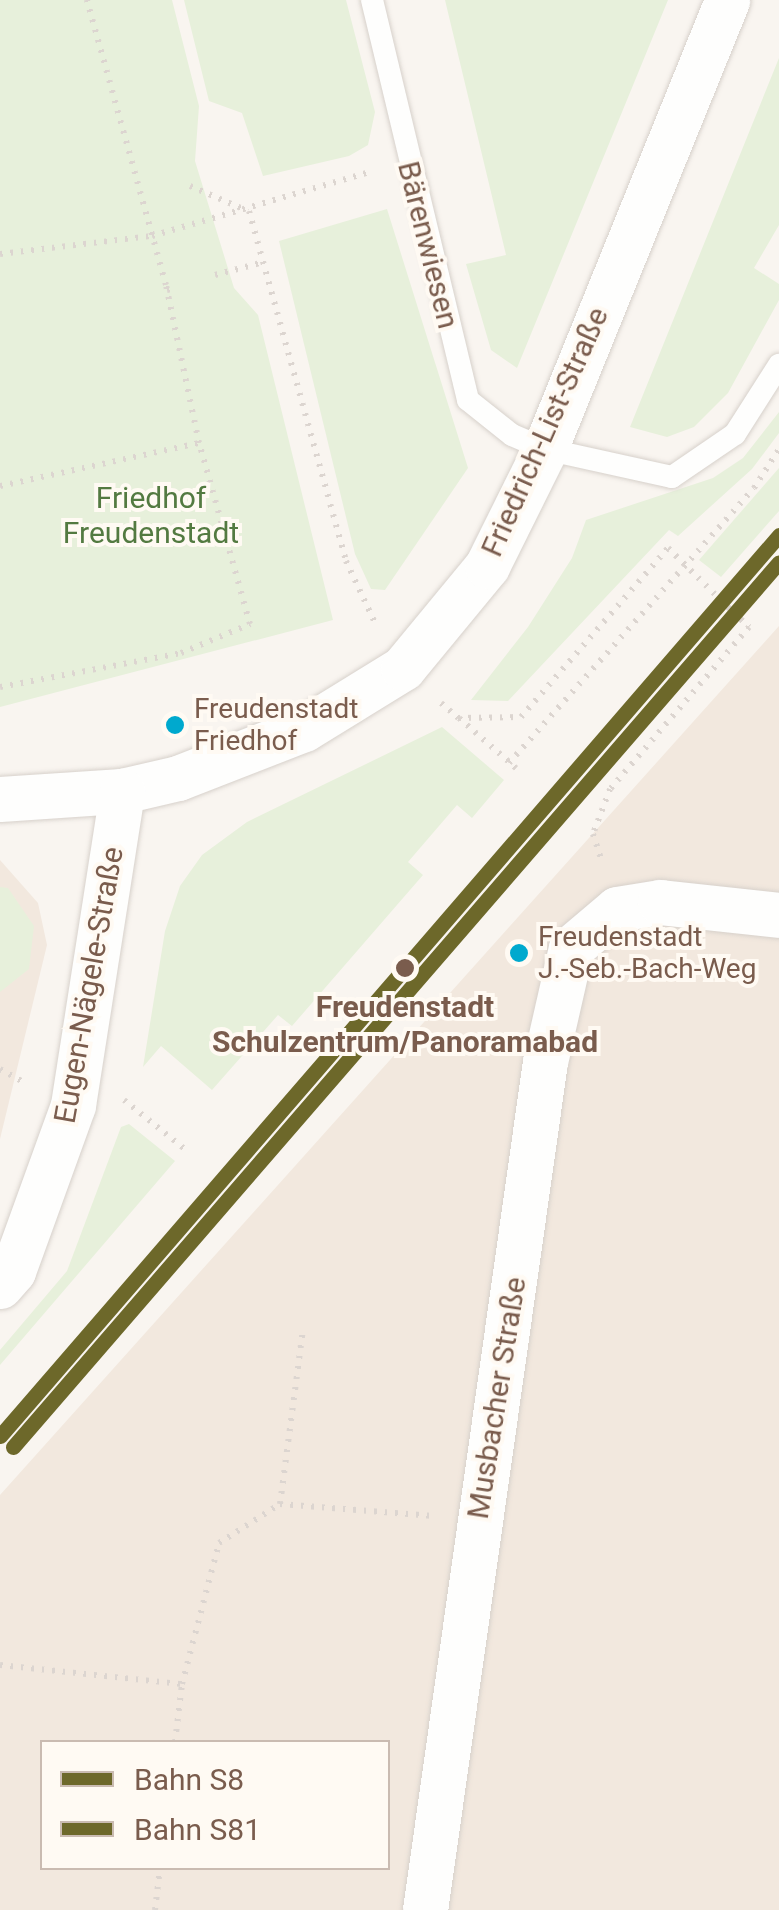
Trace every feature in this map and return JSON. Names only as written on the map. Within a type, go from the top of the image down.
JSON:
[{"type":"street","name":"Friedrich-List-Straße","points":[[0,798],[122,790],[178,778],[304,729],[403,668],[487,566],[545,449],[727,0]]},
{"type":"street","name":"Eugen-Nägele-Straße","points":[[0,1286],[20,1253],[72,1110],[122,790]]},
{"type":"street","points":[[617,909],[660,902],[775,909]]},
{"type":"street","name":"Musbacher Straße","points":[[424,1910],[478,1520],[492,1461],[545,1062],[571,948],[617,909]]},
{"type":"lane","name":"Bärenwiesen","points":[[372,0],[406,161],[468,400],[512,435],[545,449],[672,477],[735,434],[779,365]]},
{"type":"path","points":[[0,686],[181,653],[250,624],[199,443],[146,200],[87,0]]},
{"type":"path","points":[[0,254],[152,236],[250,211],[406,161]]},
{"type":"path","points":[[190,186],[250,211]]},
{"type":"path","points":[[250,211],[346,562],[374,620]]},
{"type":"path","points":[[216,275],[264,262]]},
{"type":"path","points":[[167,290],[177,288]]},
{"type":"path","points":[[0,486],[199,443]]},
{"type":"path","points":[[403,668],[513,766],[684,563],[754,488],[779,449]]},
{"type":"path","points":[[458,718],[521,718],[668,548],[749,627],[610,788],[593,834],[617,909]]},
{"type":"path","points":[[80,1064],[186,1150]]},
{"type":"path","points":[[280,1504],[303,1329]]},
{"type":"path","points":[[175,1740],[182,1684],[219,1543],[280,1504],[478,1520]]},
{"type":"path","points":[[0,1666],[182,1684]]},
{"type":"path","points":[[155,1910],[160,1870]]},
{"type":"shaded area","points":[[779,626],[779,1910],[0,1910],[0,1495]]},
{"type":"shaded area","points":[[0,860],[38,903],[47,945],[0,1139]]},
{"type":"green space","name":"Friedhof Freudenstadt","points":[[0,0],[172,0],[199,106],[195,161],[234,288],[258,315],[333,620],[0,707]]},
{"type":"green space","points":[[184,0],[346,0],[375,112],[368,145],[349,156],[263,176],[242,113],[209,101]]},
{"type":"green space","points":[[445,0],[668,0],[517,368],[491,350],[466,264],[506,255]]},
{"type":"green space","points":[[779,58],[779,225],[754,268],[779,284],[779,300],[728,393],[694,427],[667,437],[630,427]]},
{"type":"green space","points":[[387,209],[468,468],[385,590],[371,589],[355,554],[279,241]]},
{"type":"green space","points":[[779,412],[779,433],[752,469],[678,536],[669,530],[508,701],[471,700],[528,627],[572,558],[586,520],[713,478],[743,458]]},
{"type":"green space","points":[[779,468],[779,511],[721,577],[699,560]]},
{"type":"green space","points":[[442,727],[504,780],[472,818],[457,805],[408,862],[423,875],[292,1026],[278,1015],[212,1090],[161,1046],[143,1067],[165,931],[180,886],[202,855],[247,822]]},
{"type":"green space","points":[[0,887],[8,888],[34,926],[29,969],[0,992]]},
{"type":"green space","points":[[129,1124],[175,1161],[0,1365],[0,1350],[67,1271],[121,1127]]},
{"type":"rail line","name":"S8","points":[[0,1436],[779,535]]},
{"type":"rail line","name":"S81","points":[[13,1447],[779,562]]},
{"type":"place","name":"Freudenstadt Friedhof","points":[[175,725]]},
{"type":"place","name":"Freudenstadt J.-Seb.-Bach-Weg","points":[[519,953]]},
{"type":"place","name":"Freudenstadt Schulzentrum/Panoramabad","points":[[405,968]]}]
